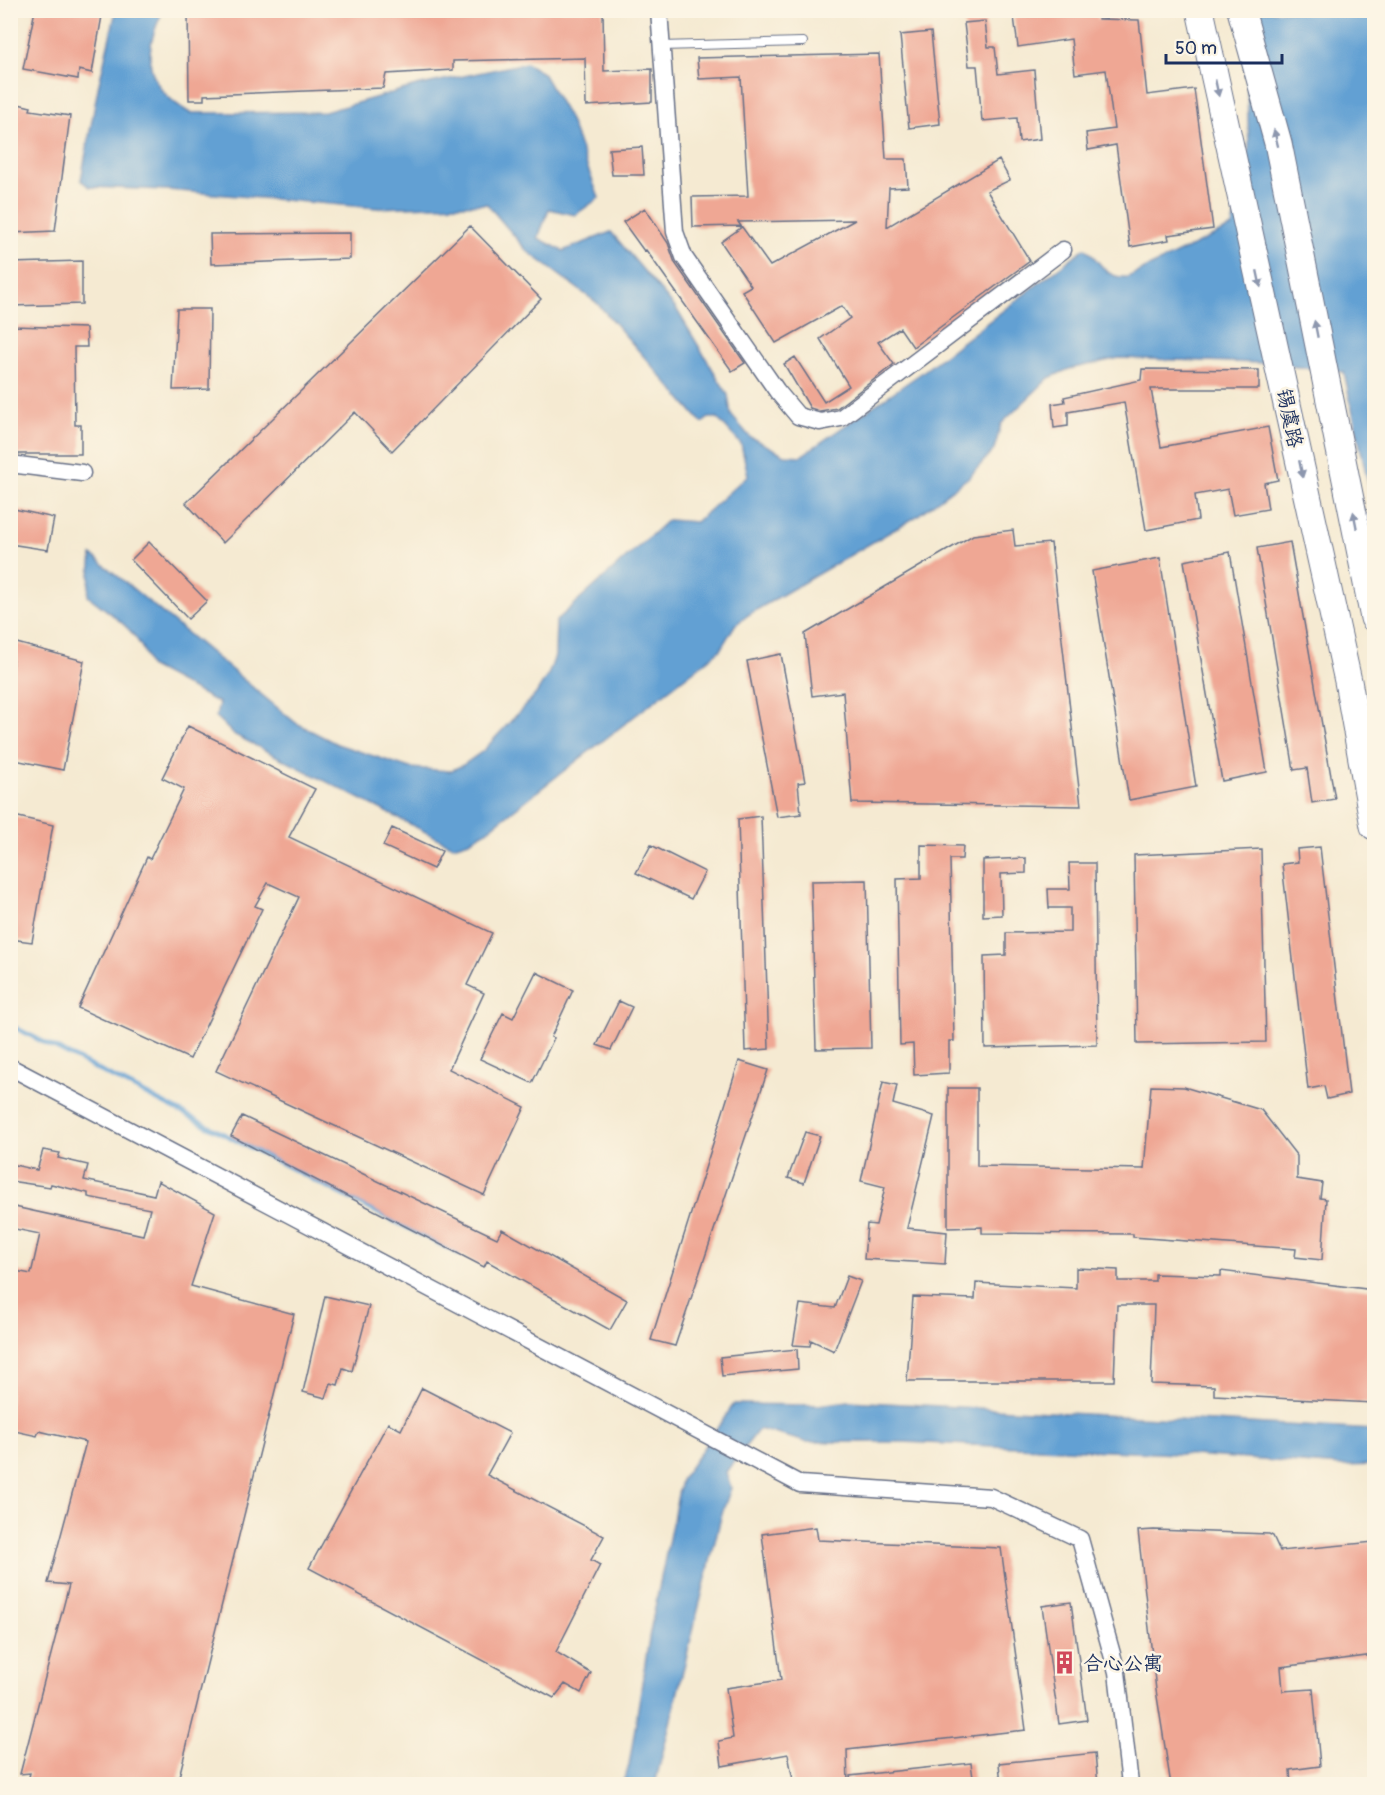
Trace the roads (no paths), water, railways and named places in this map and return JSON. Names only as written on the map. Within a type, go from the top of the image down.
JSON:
[{"type":"main road","name":"锡虞路","points":[[1200,10],[1348,681],[1374,826]]},
{"type":"main road","points":[[1242,10],[1278,143],[1374,618]]},
{"type":"street","points":[[659,10],[675,232],[684,256],[777,391],[803,419],[820,422],[841,418],[1062,250]]},
{"type":"street","points":[[10,464],[82,473]]},
{"type":"street","points":[[10,1067],[800,1484],[990,1497],[1080,1539],[1117,1672],[1130,1785]]},
{"type":"lane","points":[[662,46],[803,42]]},
{"type":"water","points":[[116,11],[163,11],[152,42],[151,69],[164,92],[190,113],[325,112],[416,86],[526,63],[543,73],[569,118],[599,198],[575,215],[549,209],[538,238],[563,251],[611,232],[677,310],[728,395],[731,415],[750,437],[785,455],[801,456],[920,374],[1085,248],[1108,272],[1120,277],[1128,277],[1232,227],[1249,147],[1244,11],[1374,11],[1374,510],[1344,372],[1261,363],[1119,358],[1069,369],[1049,378],[1001,424],[994,450],[969,477],[914,518],[751,613],[735,625],[720,650],[485,832],[469,841],[453,846],[233,734],[216,717],[219,703],[149,666],[140,643],[133,634],[88,596],[92,555],[296,723],[337,744],[410,768],[450,771],[483,751],[536,694],[549,673],[555,656],[556,621],[668,520],[696,522],[748,475],[741,444],[717,418],[709,418],[702,423],[597,303],[527,251],[487,204],[377,208],[168,190],[89,187],[81,180],[98,88]]},
{"type":"water","points":[[849,1401],[1374,1430],[1374,1465],[1342,1466],[1179,1454],[903,1442],[806,1442],[759,1429],[726,1472],[731,1488],[722,1513],[655,1784],[622,1784],[629,1766],[650,1632],[681,1480],[734,1404],[818,1405]]},
{"type":"waterway","points":[[10,1025],[459,1254]]},
{"type":"place","name":"合心公寓","points":[[1065,1663]]}]
